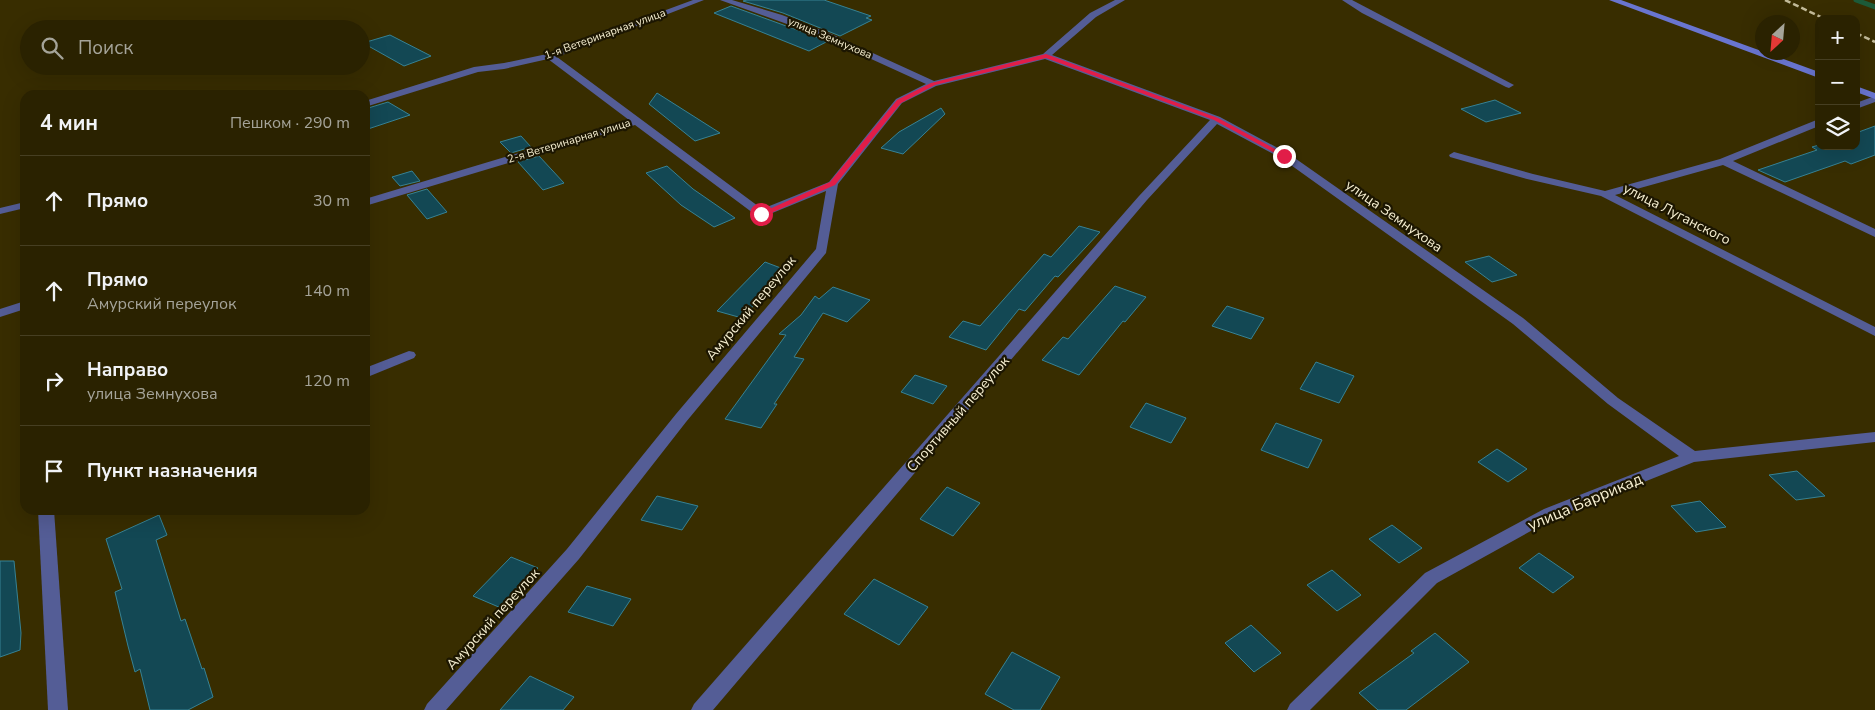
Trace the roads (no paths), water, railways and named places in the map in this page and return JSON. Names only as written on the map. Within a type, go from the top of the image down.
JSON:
[{"type":"main road","points":[[1613,0],[1815,74]]},
{"type":"main road","points":[[1860,91],[1875,97]]},
{"type":"street","name":"1-я Ветеринарная улица","points":[[370,102],[477,69],[504,66],[550,56],[700,0]]},
{"type":"street","name":"улица Земнухова","points":[[724,0],[779,17],[826,35],[933,84]]},
{"type":"street","points":[[832,184],[899,101],[933,84],[1046,56],[1094,15],[1121,0]]},
{"type":"street","points":[[1346,0],[1509,85]]},
{"type":"street","points":[[550,56],[637,121]]},
{"type":"street","name":"улица Земнухова","points":[[1046,56],[1216,119],[1284,156],[1518,321],[1613,400],[1692,457]]},
{"type":"street","points":[[1858,105],[1875,97]]},
{"type":"street","name":"Спортивный переулок","points":[[701,710],[1143,198],[1216,119]]},
{"type":"street","name":"2-я Ветеринарная улица","points":[[370,201],[637,121],[761,214],[832,184]]},
{"type":"street","points":[[1605,194],[1724,161],[1815,124]]},
{"type":"street","name":"улица Луганского","points":[[1454,155],[1531,177],[1605,194],[1875,332]]},
{"type":"street","points":[[1724,161],[1875,232]]},
{"type":"street","name":"Амурский переулок","points":[[434,710],[573,554],[680,418],[822,250],[832,184]]},
{"type":"street","points":[[0,211],[20,205]]},
{"type":"street","points":[[0,313],[20,307]]},
{"type":"street","points":[[370,371],[409,355]]},
{"type":"street","name":"улица Баррикад","points":[[1297,710],[1431,578],[1550,513],[1692,457],[1875,437]]},
{"type":"street","points":[[46,515],[58,710]]},
{"type":"waterway","points":[[1856,0],[1875,7]]},
{"type":"railway","points":[[1785,0],[1817,15]]},
{"type":"railway","points":[[1860,35],[1875,42]]}]
